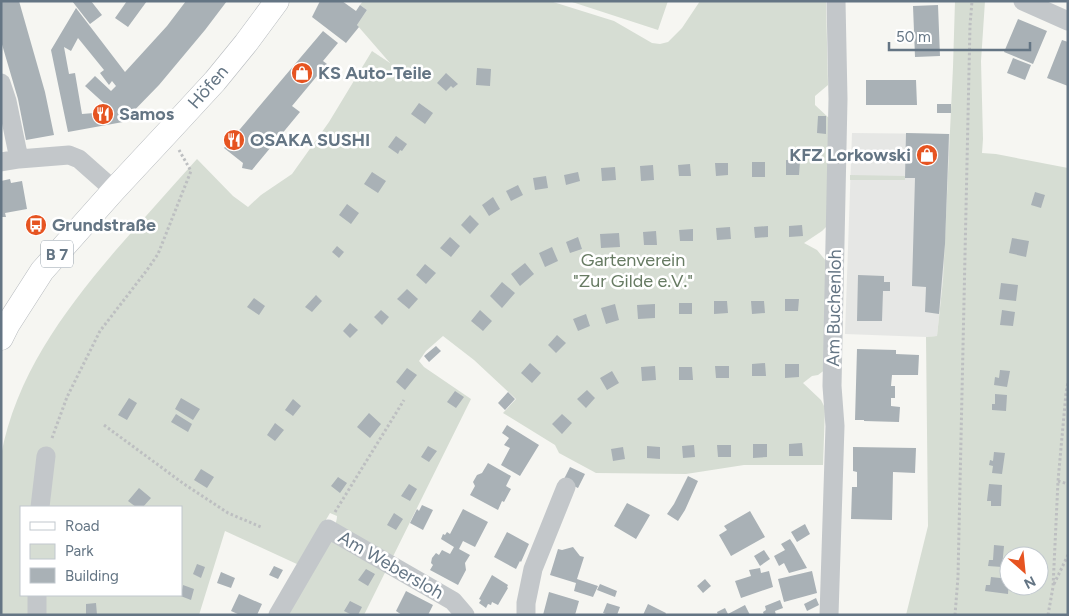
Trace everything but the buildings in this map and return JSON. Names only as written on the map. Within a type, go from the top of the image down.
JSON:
[{"type":"main road","name":"Höfen","points":[[114,190],[214,81],[277,1]]},
{"type":"main road","name":"B 7","points":[[1,338],[42,271],[114,190]]},
{"type":"street","name":"Am Buchenloh","points":[[829,608],[835,426],[832,386],[838,99],[836,1]]},
{"type":"street","points":[[1023,1],[1068,21]]},
{"type":"street","points":[[1,83],[7,101],[10,161],[69,155],[79,160],[114,190]]},
{"type":"street","points":[[40,506],[46,456]]},
{"type":"street","points":[[526,615],[526,603],[533,569],[566,486]]},
{"type":"street","points":[[278,615],[328,530]]},
{"type":"street","name":"Am Webersloh","points":[[328,530],[455,610]]},
{"type":"street","points":[[37,596],[37,615]]},
{"type":"path","points":[[955,615],[958,577],[972,1]]},
{"type":"path","points":[[46,456],[66,397],[100,331],[158,254],[191,171],[168,132]]},
{"type":"path","points":[[1048,615],[1053,587],[1058,481],[1068,382]]},
{"type":"path","points":[[328,530],[334,515],[404,400]]},
{"type":"path","points":[[104,425],[184,484],[228,512],[261,526]]},
{"type":"path","points":[[1058,481],[1068,484]]},
{"type":"path","points":[[1053,587],[1068,555]]},
{"type":"shaded area","points":[[852,133],[950,134],[943,280],[937,336],[845,334]]},
{"type":"green space","name":"Gartenverein \"Zur Gilde e.V.\"","points":[[363,1],[550,1],[614,21],[652,43],[660,44],[668,42],[682,28],[700,1],[826,1],[828,85],[815,96],[815,105],[830,119],[827,226],[804,243],[817,250],[826,261],[826,369],[803,383],[821,400],[825,408],[823,465],[744,465],[686,474],[596,473],[559,453],[555,445],[503,413],[516,399],[474,360],[443,336],[426,351],[419,361],[424,367],[471,399],[364,615],[285,615],[330,537],[337,516],[330,513],[299,565],[225,531],[199,615],[1,615],[1,456],[8,426],[18,398],[30,371],[45,346],[78,297],[97,273],[197,159],[233,196],[248,207],[261,195],[292,174],[329,122],[372,51],[390,63],[357,25],[367,10],[360,5]]},
{"type":"green space","points":[[569,1],[668,1],[658,30]]},
{"type":"green space","points":[[955,1],[985,1],[981,61],[982,153],[1068,168],[1068,615],[906,615],[928,526],[926,337],[937,336],[943,280]]},
{"type":"green space","points":[[850,175],[905,176],[905,180],[850,180]]},
{"type":"place","name":"KS Auto-Teile","points":[[302,73]]},
{"type":"place","name":"Samos","points":[[103,114]]},
{"type":"place","name":"OSAKA SUSHI","points":[[234,140]]},
{"type":"place","name":"KFZ Lorkowski","points":[[927,155]]},
{"type":"place","name":"Grundstraße","points":[[36,225]]}]
